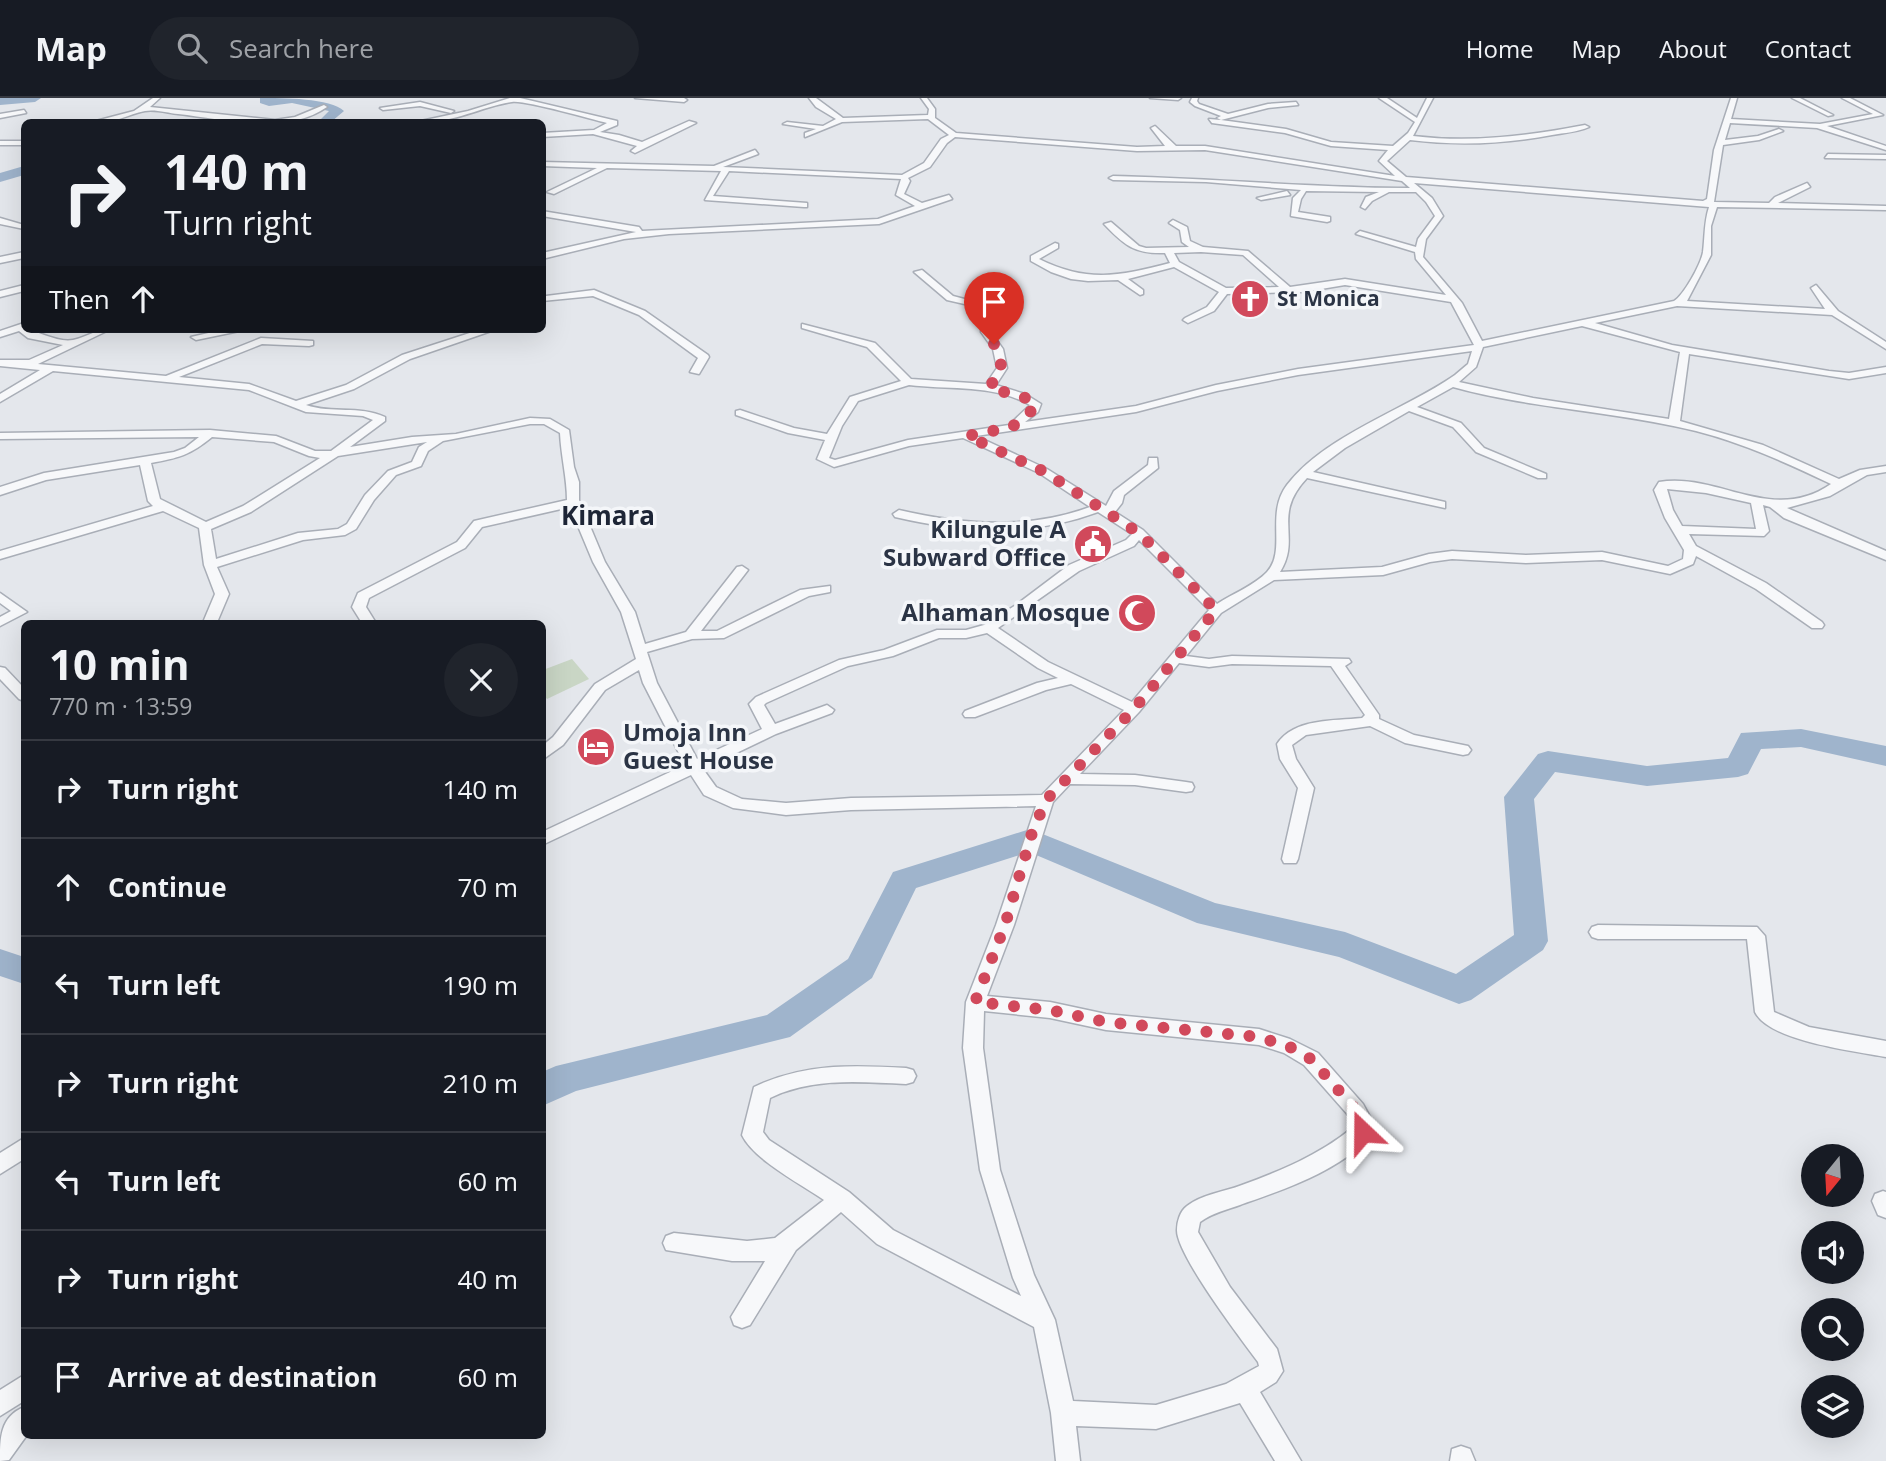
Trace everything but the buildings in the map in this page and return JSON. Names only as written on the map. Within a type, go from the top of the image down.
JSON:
[{"type":"street","points":[[118,119],[145,109],[157,98]]},
{"type":"street","points":[[386,98],[464,115]]},
{"type":"street","points":[[383,108],[439,98]]},
{"type":"street","points":[[439,119],[464,115],[516,98],[614,123],[596,132]]},
{"type":"street","points":[[638,98],[684,100]]},
{"type":"street","points":[[812,98],[818,107],[838,115],[841,120]]},
{"type":"street","points":[[924,98],[932,109],[931,117]]},
{"type":"street","points":[[1153,98],[1178,98]]},
{"type":"street","points":[[1195,98],[1195,104],[1228,116]]},
{"type":"street","points":[[1382,98],[1416,120]]},
{"type":"street","points":[[1068,1461],[1063,1413],[1044,1320],[1024,1278],[990,1170],[973,1048],[975,1002],[1005,925],[1046,800],[1179,659],[1216,610],[1271,576],[1282,561],[1279,512],[1283,499],[1304,474],[1321,460],[1448,383],[1472,365],[1479,346],[1464,314],[1423,264],[1419,250],[1422,239],[1439,216],[1431,201],[1398,178],[1383,161],[1394,148],[1409,138],[1416,120],[1430,98]]},
{"type":"street","points":[[1677,303],[1685,298],[1707,255],[1709,204],[1712,200],[1720,143],[1734,98]]},
{"type":"street","points":[[1795,98],[1829,115]]},
{"type":"street","points":[[1845,98],[1883,114]]},
{"type":"street","points":[[554,108],[568,103]]},
{"type":"street","points":[[1296,104],[1268,106],[1228,116],[1213,123],[1279,130],[1331,144],[1394,148]]},
{"type":"street","points":[[297,119],[324,107]]},
{"type":"street","points":[[145,109],[245,119]]},
{"type":"street","points":[[0,116],[24,112]]},
{"type":"street","points":[[1726,121],[1818,126],[1883,114]]},
{"type":"street","points":[[807,135],[841,120],[931,117],[954,135],[1178,150],[1220,150],[1398,178],[1709,204],[1886,208]]},
{"type":"street","points":[[645,167],[633,154],[642,145],[692,123]]},
{"type":"street","points":[[787,124],[822,128]]},
{"type":"street","points":[[1818,126],[1886,148]]},
{"type":"street","points":[[1409,138],[1455,144],[1519,141],[1585,127]]},
{"type":"street","points":[[1155,128],[1169,146],[1178,150]]},
{"type":"street","points":[[1720,143],[1759,138],[1779,131]]},
{"type":"street","points":[[546,135],[596,132],[642,145]]},
{"type":"street","points":[[546,164],[904,177],[927,165],[944,141],[954,135]]},
{"type":"street","points":[[0,144],[21,142]]},
{"type":"street","points":[[1220,150],[1234,147]]},
{"type":"street","points":[[715,169],[755,152]]},
{"type":"street","points":[[1828,156],[1886,157]]},
{"type":"street","points":[[551,192],[608,166]]},
{"type":"street","points":[[725,171],[708,198],[804,205]]},
{"type":"street","points":[[904,177],[906,181],[900,195],[923,207]]},
{"type":"street","points":[[1113,178],[1206,180],[1328,190],[1414,190]]},
{"type":"street","points":[[1770,206],[1778,199],[1807,185]]},
{"type":"street","points":[[1261,198],[1328,190]]},
{"type":"street","points":[[1365,207],[1368,199],[1391,191]]},
{"type":"street","points":[[1303,192],[1297,198],[1294,214],[1327,219]]},
{"type":"street","points":[[546,255],[655,233],[879,221],[949,197]]},
{"type":"street","points":[[546,214],[655,233]]},
{"type":"street","points":[[0,221],[21,226]]},
{"type":"street","points":[[1173,223],[1184,229],[1186,242],[1201,249]]},
{"type":"street","points":[[1108,224],[1136,248],[1151,252],[1201,249],[1245,253],[1287,289]]},
{"type":"street","points":[[1360,234],[1419,250]]},
{"type":"street","points":[[1055,246],[1034,258],[1035,261],[1067,277],[1121,278],[1175,264]]},
{"type":"street","points":[[546,248],[559,251]]},
{"type":"street","points":[[1169,251],[1175,264],[1224,292],[1322,288],[1345,282],[1453,299]]},
{"type":"street","points":[[0,260],[21,256]]},
{"type":"street","points":[[919,272],[950,298],[986,306],[986,332],[998,349],[1002,368],[989,388]]},
{"type":"street","points":[[1121,278],[1140,292]]},
{"type":"street","points":[[583,281],[594,293],[642,313],[693,348],[705,359],[695,372]]},
{"type":"street","points":[[1816,288],[1818,296],[1833,312],[1886,346]]},
{"type":"street","points":[[0,294],[21,289]]},
{"type":"street","points":[[1188,320],[1214,308],[1222,301],[1224,292]]},
{"type":"street","points":[[546,299],[594,293]]},
{"type":"street","points":[[1012,427],[1034,410],[1036,404],[1017,394],[989,388],[908,382],[854,399],[831,438],[823,459],[834,464],[896,445],[1143,408],[1216,388],[1298,372],[1479,346],[1677,303],[1833,312]]},
{"type":"street","points":[[1584,324],[1638,341],[1839,375],[1886,370]]},
{"type":"street","points":[[805,326],[871,345],[908,382]]},
{"type":"street","points":[[3,330],[21,327]]},
{"type":"street","points":[[29,333],[33,337],[73,344]]},
{"type":"street","points":[[17,365],[41,359],[97,333]]},
{"type":"street","points":[[196,337],[220,333]]},
{"type":"street","points":[[298,404],[350,387],[406,357],[480,333]]},
{"type":"street","points":[[168,378],[261,341],[309,343]]},
{"type":"street","points":[[1674,423],[1685,350]]},
{"type":"street","points":[[0,363],[249,387],[275,393],[306,409],[359,412],[382,419],[247,509],[205,527],[162,507],[154,500],[145,460]]},
{"type":"street","points":[[0,399],[51,368]]},
{"type":"street","points":[[1448,383],[1539,403],[1674,423],[1752,445],[1839,484]]},
{"type":"street","points":[[1408,407],[1457,425],[1480,450],[1542,476]]},
{"type":"street","points":[[740,412],[792,431],[831,438]]},
{"type":"street","points":[[0,436],[210,433],[276,439],[319,455],[412,440],[441,440],[530,421],[546,421],[565,432],[574,502],[599,562],[628,612],[640,656],[663,712],[695,770],[710,791],[739,804],[756,808],[1046,800]]},
{"type":"street","points":[[0,491],[44,478],[184,453],[210,433]]},
{"type":"street","points":[[967,436],[1043,471],[1139,533],[1216,610]]},
{"type":"street","points":[[210,565],[302,536],[341,532],[352,526],[369,498],[392,473],[417,464],[423,449],[441,440]]},
{"type":"street","points":[[899,514],[941,523],[1022,527],[1060,523],[1102,511],[1116,503],[1118,494],[1154,466],[1153,460]]},
{"type":"street","points":[[1271,576],[1383,571],[1429,558],[1452,555],[1526,559],[1602,556],[1670,570],[1683,566],[1691,558],[1689,540],[1678,530],[1660,490],[1663,485],[1706,489],[1782,506],[1826,493],[1864,472],[1886,469]]},
{"type":"street","points":[[1304,474],[1441,505]]},
{"type":"street","points":[[1678,530],[1760,533],[1763,531],[1756,500]]},
{"type":"street","points":[[367,620],[359,607],[363,596],[461,545],[478,524],[574,502]]},
{"type":"street","points":[[1775,505],[1788,515],[1886,556]]},
{"type":"street","points":[[0,555],[162,507]]},
{"type":"street","points":[[205,527],[210,565],[222,594],[212,620]]},
{"type":"street","points":[[771,731],[756,704],[827,668],[888,653],[937,634],[966,634],[989,628],[1021,608],[1074,568],[1130,543],[1139,533]]},
{"type":"street","points":[[1690,548],[1761,586],[1817,625]]},
{"type":"street","points":[[691,635],[742,570]]},
{"type":"street","points":[[546,750],[600,687],[640,656],[691,635],[719,635],[806,593],[825,589]]},
{"type":"street","points":[[0,597],[20,612],[0,622]]},
{"type":"street","points":[[989,628],[1009,644],[1071,680],[1134,709]]},
{"type":"street","points":[[1179,659],[1209,663],[1232,660],[1341,662],[1372,715],[1371,721]]},
{"type":"street","points":[[5,675],[21,693]]},
{"type":"street","points":[[970,714],[1042,686],[1071,680]]},
{"type":"street","points":[[546,837],[695,770],[771,731],[827,710]]},
{"type":"street","points":[[1290,859],[1306,788],[1285,754],[1285,742],[1291,734],[1314,727],[1371,721],[1410,739],[1463,750]]},
{"type":"street","points":[[1067,779],[1135,780],[1186,787]]},
{"type":"street","points":[[1598,932],[1751,932],[1756,936],[1763,1012],[1767,1017],[1807,1034],[1886,1049]]},
{"type":"street","points":[[975,1002],[1050,1010],[1106,1022],[1259,1037],[1290,1047],[1311,1059],[1356,1110],[1365,1126],[1363,1132],[1340,1150],[1241,1195],[1207,1207],[1190,1217],[1187,1232],[1209,1275],[1269,1357],[1271,1371],[1244,1388],[1198,1406],[1156,1417],[1063,1413]]},
{"type":"street","points":[[906,1076],[832,1073],[783,1080],[761,1093],[752,1135],[762,1146],[841,1199],[885,1237],[1044,1320]]},
{"type":"street","points":[[0,1165],[21,1149]]},
{"type":"street","points":[[674,1243],[757,1253],[772,1251],[788,1243],[841,1199]]},
{"type":"street","points":[[742,1317],[788,1243]]},
{"type":"street","points":[[1244,1388],[1289,1461]]},
{"type":"street","points":[[0,1404],[21,1389]]},
{"type":"street","points":[[0,1451],[21,1423]]},
{"type":"green space","points":[[572,659],[589,679],[547,699],[546,669]]},
{"type":"waterway","points":[[0,101],[35,98]]},
{"type":"waterway","points":[[268,98],[265,100],[269,102],[292,99],[316,102],[317,106],[334,107],[337,111],[328,119]]},
{"type":"waterway","points":[[0,178],[21,171]]},
{"type":"waterway","points":[[546,1088],[569,1077],[777,1027],[860,968],[904,880],[1030,840],[1209,914],[1345,945],[1459,990],[1531,941],[1519,797],[1548,761],[1647,776],[1738,767],[1751,740],[1801,738],[1886,756]]},
{"type":"waterway","points":[[0,962],[21,970]]},
{"type":"place","name":"St Monica","points":[[1250,299]]},
{"type":"place","name":"Kilungule A Subward Office","points":[[1093,544]]},
{"type":"place","name":"Alhaman Mosque","points":[[1137,613]]},
{"type":"place","name":"Umoja Inn Guest House","points":[[596,747]]},
{"type":"district","name":"Kimara","points":[[608,516]]},
{"type":"route","points":[[994,344],[1001,358],[1002,368],[989,388],[1024,397],[1036,404],[1036,407],[1012,427],[967,436],[1043,471],[1139,533],[1216,610],[1179,659],[1046,800],[1032,833],[1005,925],[975,1002],[1050,1010],[1106,1022],[1234,1033],[1259,1037],[1290,1047],[1311,1059],[1339,1088],[1363,1120],[1363,1132]]}]
